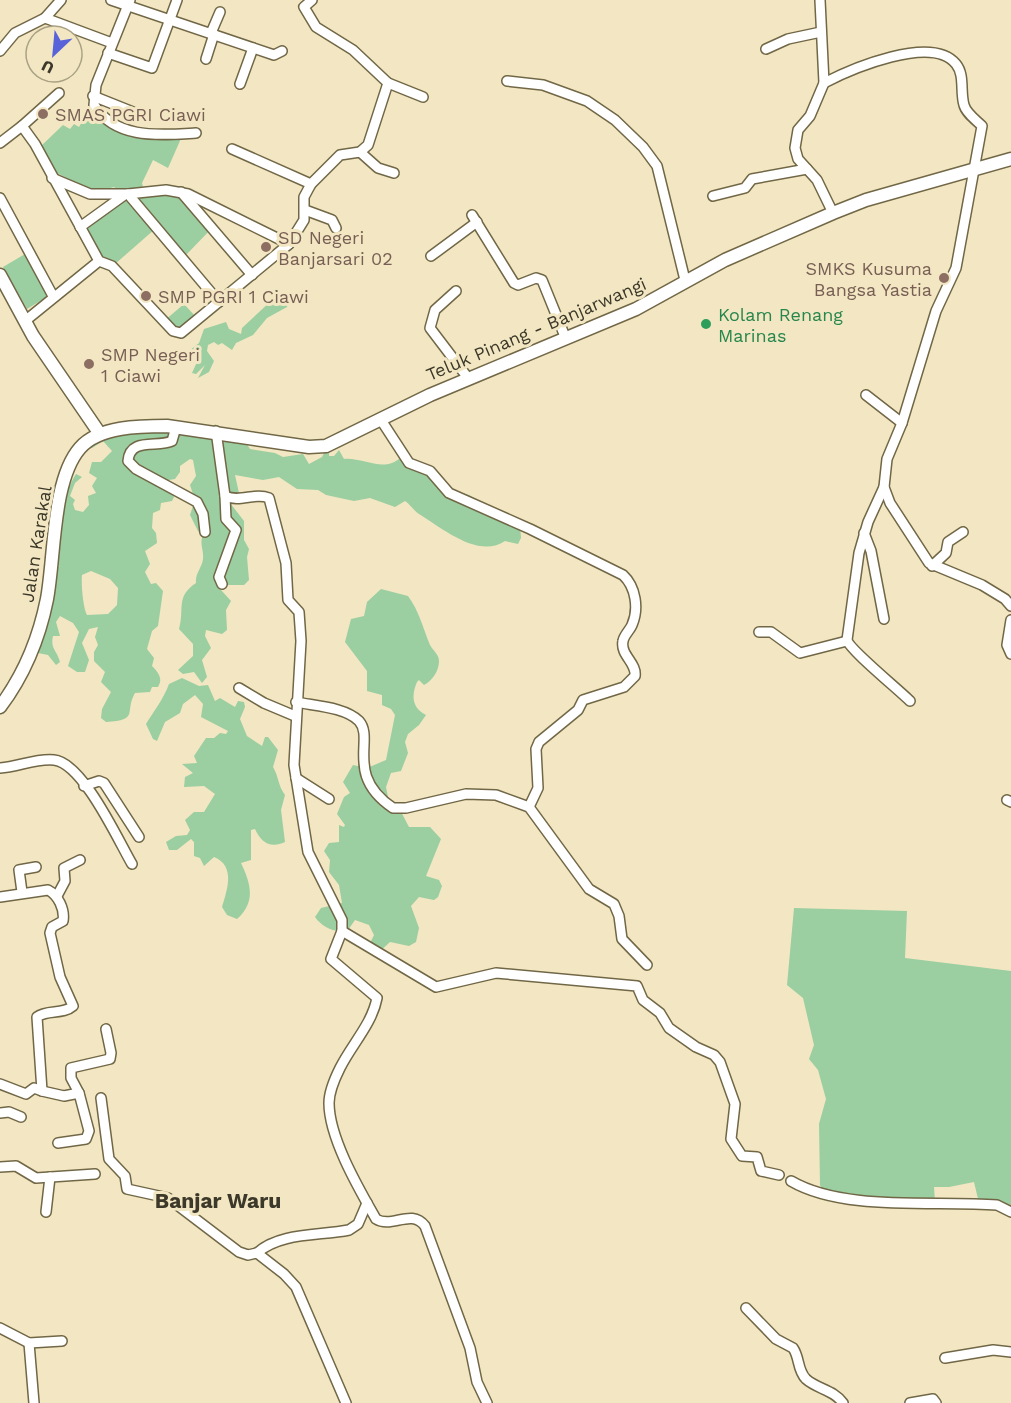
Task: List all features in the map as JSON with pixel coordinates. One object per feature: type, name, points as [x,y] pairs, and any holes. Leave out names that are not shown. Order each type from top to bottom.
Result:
[{"type":"main road","name":"Teluk Pinang - Banjarwangi","points":[[100,435],[151,426],[216,432],[315,447],[334,443],[468,378],[636,309],[685,280],[833,213],[1011,159]]},
{"type":"main road","points":[[0,275],[25,321],[100,435]]},
{"type":"main road","name":"Jalan Karakal","points":[[0,707],[27,663],[42,617],[67,474],[81,447],[100,435]]},
{"type":"street","points":[[0,51],[15,33],[45,18],[61,0]]},
{"type":"street","points":[[111,0],[128,3],[274,55],[282,51]]},
{"type":"street","points":[[45,18],[151,69],[177,0]]},
{"type":"street","points":[[312,0],[304,7],[316,27],[353,50],[388,83],[423,97]]},
{"type":"street","points":[[820,0],[824,83],[810,116],[796,136],[796,154],[817,180],[833,213]]},
{"type":"street","points":[[128,3],[93,96],[93,105],[102,116],[125,130],[148,134],[196,133]]},
{"type":"street","points":[[206,58],[220,12]]},
{"type":"street","points":[[766,49],[788,39],[821,32]]},
{"type":"street","points":[[240,84],[253,48]]},
{"type":"street","points":[[824,83],[865,65],[911,53],[948,57],[960,70],[964,106],[982,126],[954,273],[934,315],[902,423],[887,459],[884,487],[864,533],[849,615],[847,641],[856,654],[882,673],[910,701]]},
{"type":"street","points":[[507,81],[543,85],[587,101],[615,120],[643,147],[657,166],[685,280]]},
{"type":"street","points":[[22,126],[35,144],[99,261],[112,266],[176,333],[181,333],[289,244],[302,225],[305,210],[304,197],[311,184],[340,155],[360,152],[368,146],[388,83]]},
{"type":"street","points":[[0,143],[58,93]]},
{"type":"street","points":[[93,96],[138,114]]},
{"type":"street","points":[[232,149],[311,184]]},
{"type":"street","points":[[360,152],[378,168],[394,173]]},
{"type":"street","points":[[713,196],[745,188],[752,179],[807,169]]},
{"type":"street","points":[[52,178],[90,195],[125,195],[166,190],[181,192],[289,244]]},
{"type":"street","points":[[181,192],[252,275]]},
{"type":"street","points":[[80,227],[125,195]]},
{"type":"street","points":[[125,195],[219,302]]},
{"type":"street","points":[[0,198],[53,296]]},
{"type":"street","points":[[305,210],[332,220],[336,228]]},
{"type":"street","points":[[431,256],[474,219],[514,283],[518,285],[536,278],[542,280],[567,339]]},
{"type":"street","points":[[25,321],[99,261]]},
{"type":"street","points":[[456,291],[435,310],[430,328],[468,378]]},
{"type":"street","points":[[866,395],[902,423]]},
{"type":"street","points":[[381,420],[409,463],[430,471],[449,493],[530,529],[623,575],[632,587],[635,612],[633,624],[622,643],[624,651],[636,670],[636,676],[624,687],[583,700],[578,710],[539,742],[534,756],[538,788],[530,807]]},
{"type":"street","points":[[176,427],[172,441],[138,446],[129,454],[128,461],[136,468],[196,502],[203,514],[205,532]]},
{"type":"street","points":[[216,432],[226,519],[236,530],[219,577],[222,584]]},
{"type":"street","points":[[884,487],[890,503],[932,566],[982,585],[1005,599],[1011,606]]},
{"type":"street","points":[[225,496],[237,500],[264,496],[269,498],[286,563],[288,600],[298,610],[295,616],[301,641],[294,765],[308,852],[340,913],[342,931],[331,959],[378,998],[360,1036],[340,1068],[329,1103],[342,1152],[378,1221],[389,1222],[412,1218],[419,1220],[425,1226],[470,1348],[477,1382],[487,1403]]},
{"type":"street","points":[[932,566],[946,553],[948,542],[963,532]]},
{"type":"street","points":[[864,533],[871,551],[884,619]]},
{"type":"street","points":[[1011,620],[1007,645],[1011,654]]},
{"type":"street","points":[[759,632],[771,632],[800,653],[847,641]]},
{"type":"street","points":[[239,688],[264,703],[295,716]]},
{"type":"street","points":[[296,702],[338,711],[359,722],[363,730],[363,764],[369,785],[393,808],[406,808],[466,794],[496,795],[530,807],[589,889],[614,904],[619,916],[620,936],[647,965]]},
{"type":"street","points":[[0,768],[39,759],[56,760],[70,766],[132,864]]},
{"type":"street","points":[[296,778],[314,787],[329,799]]},
{"type":"street","points":[[84,786],[99,781],[104,783],[139,837]]},
{"type":"street","points":[[57,896],[65,881],[64,868],[80,860]]},
{"type":"street","points":[[22,892],[19,870],[36,867]]},
{"type":"street","points":[[0,897],[48,890],[57,896],[64,919],[52,927],[50,933],[60,977],[73,1004],[70,1009],[37,1017],[42,1090]]},
{"type":"street","points":[[342,931],[436,987],[496,974],[637,986],[643,1000],[660,1013],[669,1028],[717,1058],[734,1098],[736,1109],[731,1135],[735,1149],[744,1157],[756,1156],[761,1171],[779,1175]]},
{"type":"street","points":[[58,1143],[86,1139],[89,1133],[79,1093],[71,1078],[71,1068],[110,1059],[106,1029]]},
{"type":"street","points":[[0,1083],[26,1094],[34,1089],[64,1096],[79,1093]]},
{"type":"street","points":[[101,1098],[109,1159],[125,1176],[129,1190],[168,1198],[239,1252],[249,1255],[257,1253],[267,1245],[283,1240],[349,1230],[358,1224],[367,1203]]},
{"type":"street","points":[[0,1113],[9,1112],[21,1117]]},
{"type":"street","points":[[88,1126],[104,1120]]},
{"type":"street","points":[[0,1167],[16,1166],[33,1177],[95,1174]]},
{"type":"street","points":[[46,1212],[50,1177]]},
{"type":"street","points":[[791,1181],[806,1189],[828,1195],[895,1203],[996,1205],[1011,1212]]},
{"type":"street","points":[[257,1253],[284,1274],[296,1287],[346,1403]]},
{"type":"street","points":[[746,1308],[776,1339],[793,1348],[800,1370],[806,1379],[832,1393],[843,1403]]},
{"type":"street","points":[[0,1328],[28,1343],[62,1341]]},
{"type":"street","points":[[28,1343],[34,1403]]},
{"type":"street","points":[[945,1358],[993,1350],[1011,1352]]},
{"type":"street","points":[[910,1403],[933,1399],[936,1403]]},
{"type":"green space","points":[[91,106],[120,130],[169,129],[183,134],[168,168],[153,160],[142,183],[144,191],[170,187],[212,228],[186,255],[153,219],[155,229],[115,264],[100,254],[84,228],[122,193],[114,187],[95,192],[57,173],[47,165],[41,146],[63,125],[70,129],[74,124],[79,127]]},
{"type":"green space","points":[[25,254],[50,295],[27,309],[3,267]]},
{"type":"green space","points":[[274,289],[290,297],[287,307],[267,318],[253,335],[236,343],[232,350],[222,343],[218,345],[214,342],[208,345],[207,351],[214,361],[209,372],[198,378],[205,365],[196,374],[192,373],[197,362],[189,351],[199,343],[204,329],[226,322],[229,329],[241,334],[242,328],[272,300]]},
{"type":"green space","points":[[184,304],[196,317],[182,330],[164,321]]},
{"type":"green space","points":[[216,424],[216,431],[229,439],[246,443],[250,449],[275,453],[283,457],[303,454],[309,464],[322,457],[326,449],[329,449],[329,456],[334,456],[339,450],[344,459],[380,464],[394,462],[400,458],[409,459],[445,488],[469,495],[520,524],[521,538],[518,544],[505,541],[495,546],[473,544],[439,527],[417,513],[405,501],[395,507],[370,498],[354,501],[326,495],[318,490],[297,489],[279,477],[263,480],[235,475],[239,493],[227,499],[244,521],[244,540],[249,549],[247,557],[249,580],[244,585],[220,585],[221,590],[231,601],[226,610],[227,630],[222,634],[206,630],[205,636],[211,648],[202,660],[207,677],[202,683],[194,672],[183,674],[178,670],[193,656],[193,644],[179,629],[183,598],[189,588],[196,583],[203,559],[201,542],[203,535],[198,531],[190,515],[195,500],[190,485],[196,476],[193,460],[190,459],[180,466],[180,472],[175,479],[163,481],[162,490],[170,489],[174,497],[172,501],[161,503],[160,510],[153,513],[152,528],[156,533],[157,543],[145,551],[150,564],[145,572],[151,584],[156,583],[163,591],[158,626],[152,631],[147,649],[154,658],[152,666],[160,676],[160,681],[158,687],[152,687],[150,692],[135,693],[127,717],[106,722],[101,718],[102,709],[111,692],[101,682],[105,672],[94,661],[94,652],[98,645],[95,637],[98,627],[89,629],[82,643],[89,660],[85,672],[77,672],[68,666],[79,632],[73,623],[60,616],[56,622],[60,636],[53,636],[52,640],[60,662],[56,665],[48,655],[38,653],[57,565],[60,567],[56,562],[61,517],[67,494],[76,474],[82,477],[75,483],[70,496],[75,500],[73,504],[75,510],[83,512],[89,505],[88,496],[96,493],[92,486],[97,478],[89,473],[92,462],[101,462],[112,451],[103,441],[90,447],[95,436],[158,428],[163,433],[170,430],[212,427]],"holes":[[[91,571],[110,579],[118,588],[117,605],[108,614],[87,615],[84,607],[82,575]]]},
{"type":"green space","points":[[381,589],[408,596],[430,645],[439,659],[438,668],[432,678],[424,685],[419,680],[417,682],[414,692],[415,705],[426,715],[408,734],[405,742],[408,753],[401,771],[391,773],[386,787],[388,797],[398,806],[409,827],[430,827],[441,839],[426,876],[439,880],[442,886],[438,897],[434,900],[419,897],[411,906],[419,928],[416,942],[409,946],[390,942],[378,953],[368,947],[374,935],[369,925],[355,920],[348,930],[338,931],[325,927],[315,917],[321,908],[342,903],[339,885],[329,872],[330,860],[324,851],[329,843],[339,842],[339,825],[344,827],[345,825],[337,814],[344,797],[350,793],[343,782],[353,765],[367,768],[386,760],[395,715],[391,709],[382,705],[382,695],[367,691],[367,671],[345,642],[351,619],[364,616],[367,602]]},
{"type":"green space","points":[[182,678],[199,686],[208,685],[215,701],[220,698],[235,707],[238,701],[244,702],[245,707],[240,719],[247,736],[262,746],[265,737],[268,737],[278,750],[273,767],[285,795],[281,810],[285,842],[275,845],[267,843],[260,838],[255,829],[251,830],[251,860],[241,863],[250,893],[247,906],[237,919],[227,915],[222,907],[228,872],[221,861],[214,857],[204,866],[200,858],[194,856],[194,842],[191,839],[177,850],[169,850],[166,842],[176,836],[187,835],[190,830],[185,820],[194,812],[204,812],[215,794],[204,786],[184,787],[185,777],[193,773],[182,764],[197,763],[194,756],[206,738],[214,738],[228,731],[201,717],[203,704],[195,695],[183,704],[180,713],[165,722],[157,741],[153,739],[146,724],[169,684]]},
{"type":"green space","points":[[794,908],[907,911],[905,958],[1011,971],[1011,1205],[979,1203],[974,1182],[949,1187],[934,1187],[935,1202],[884,1203],[822,1189],[820,1185],[819,1124],[826,1099],[818,1070],[809,1059],[814,1045],[803,998],[787,985]]},
{"type":"place","name":"SMAS PGRI Ciawi","points":[[43,114]]},
{"type":"place","name":"SD Negeri Banjarsari 02","points":[[266,247]]},
{"type":"place","name":"SMKS Kusuma Bangsa Yastia","points":[[944,278]]},
{"type":"place","name":"SMP PGRI 1 Ciawi","points":[[146,296]]},
{"type":"place","name":"Kolam Renang Marinas","points":[[706,324]]},
{"type":"place","name":"SMP Negeri 1 Ciawi","points":[[89,364]]},
{"type":"district","name":"Banjar Waru","points":[[218,1200]]}]
